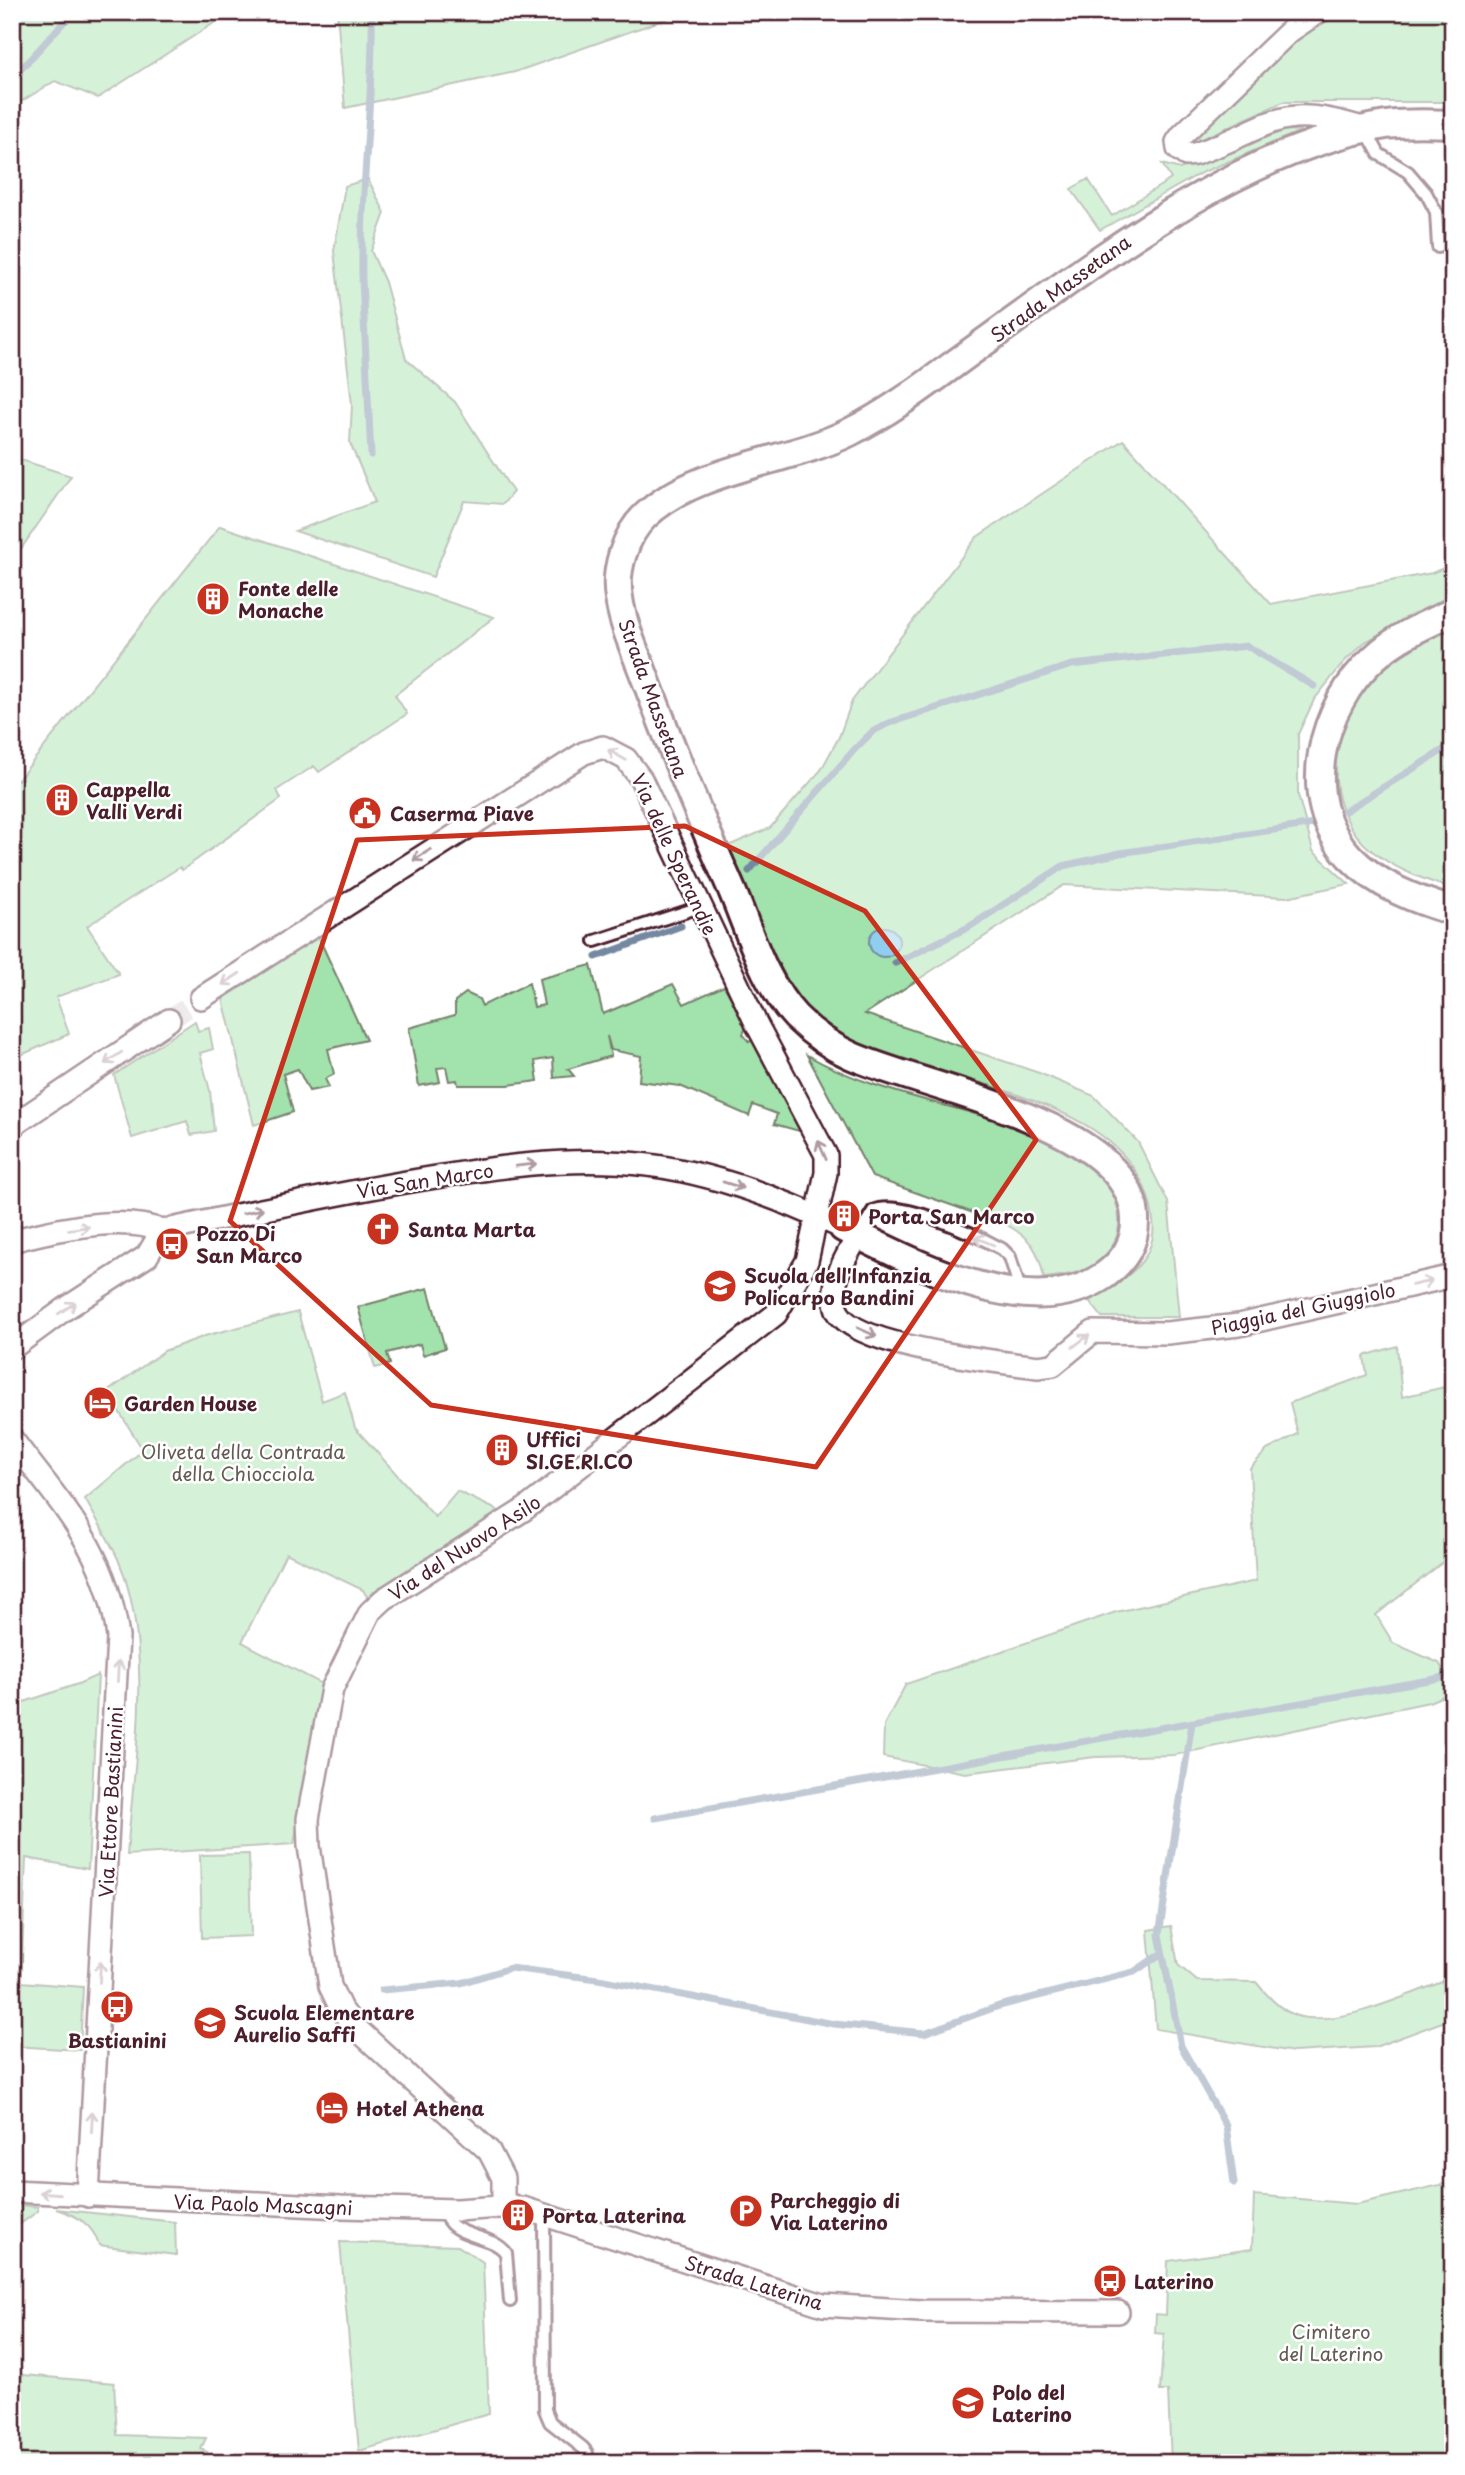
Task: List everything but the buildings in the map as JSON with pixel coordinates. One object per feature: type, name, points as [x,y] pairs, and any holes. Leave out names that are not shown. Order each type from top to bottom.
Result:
[{"type":"street","points":[[1318,12],[1290,31],[1192,126],[1177,142],[1178,149],[1186,155],[1195,154],[1268,121],[1298,116],[1321,116],[1365,129]]},
{"type":"street","name":"Strada Massetana","points":[[837,1226],[963,1281],[1021,1293],[1051,1292],[1089,1284],[1119,1263],[1130,1246],[1136,1223],[1127,1189],[1105,1160],[1073,1137],[1033,1120],[848,1055],[810,1030],[789,1009],[763,962],[662,723],[621,607],[618,580],[621,561],[638,524],[669,499],[713,479],[850,432],[922,387],[1149,225],[1275,160],[1365,129],[1407,123],[1453,124]]},
{"type":"street","points":[[1453,612],[1407,633],[1386,647],[1360,672],[1336,708],[1319,767],[1324,809],[1348,855],[1394,889],[1453,911]]},
{"type":"street","name":"Via delle Sperandie","points":[[201,998],[584,752],[598,747],[616,752],[634,769],[791,1094],[826,1155],[826,1173],[837,1226]]},
{"type":"street","points":[[12,1126],[169,1020]]},
{"type":"street","name":"Via San Marco","points":[[12,1241],[115,1224],[137,1224],[162,1231],[424,1179],[589,1160],[652,1165],[694,1174],[759,1193],[837,1226]]},
{"type":"street","name":"Piaggia del Giuggiolo","points":[[837,1226],[845,1259],[835,1291],[837,1310],[848,1321],[876,1336],[911,1346],[1038,1367],[1053,1365],[1093,1332],[1167,1334],[1240,1325],[1453,1276]]},
{"type":"street","name":"Via del Nuovo Asilo","points":[[513,2207],[503,2178],[489,2151],[357,2029],[341,2009],[330,1986],[307,1829],[332,1689],[374,1608],[525,1509],[770,1320],[784,1304],[805,1266],[837,1226]]},
{"type":"street","points":[[12,1348],[147,1255],[162,1231]]},
{"type":"street","name":"Via Ettore Bastianini","points":[[12,1439],[69,1513],[97,1556],[111,1594],[118,1637],[88,2188]]},
{"type":"street","name":"Via Paolo Mascagni","points":[[12,2191],[88,2188],[444,2210],[513,2207]]},
{"type":"street","name":"Strada Laterina","points":[[513,2207],[544,2213],[822,2305],[922,2311],[1118,2312]]},
{"type":"lane","points":[[1365,129],[1379,154],[1408,172],[1426,193],[1436,212],[1438,247]]},
{"type":"lane","points":[[595,941],[700,907]]},
{"type":"lane","points":[[837,1226],[885,1207],[905,1209],[1002,1249],[1010,1256],[1021,1293]]},
{"type":"lane","points":[[444,2210],[447,2220],[456,2228],[499,2245],[506,2253],[510,2301]]},
{"type":"lane","points":[[544,2213],[545,2410],[550,2422],[587,2453],[585,2463]]},
{"type":"highlighted area","points":[[685,826],[865,911],[1036,1140],[816,1467],[431,1405],[230,1221],[357,840]]},
{"type":"green space","points":[[12,12],[231,12],[98,98],[55,81],[12,107]]},
{"type":"green space","points":[[337,12],[704,12],[677,15],[515,72],[345,108]]},
{"type":"green space","points":[[1343,12],[1453,12],[1453,102],[1283,102],[1199,140],[1197,136],[1298,38]]},
{"type":"green space","points":[[1285,130],[1301,131],[1201,173],[1100,230],[1071,189],[1088,179],[1112,216],[1171,179],[1162,164],[1180,169]]},
{"type":"green space","points":[[368,179],[385,213],[371,251],[385,282],[406,359],[455,402],[513,492],[503,504],[464,501],[433,577],[295,531],[375,502],[350,443],[352,404],[334,251],[345,186]]},
{"type":"green space","points":[[1123,440],[1271,604],[1432,573],[1453,564],[1453,594],[1365,642],[1345,661],[1314,700],[1298,734],[1298,795],[1313,851],[1349,884],[1287,897],[1064,885],[865,1014],[1039,1073],[1094,1096],[1138,1142],[1168,1202],[1179,1317],[1102,1317],[1087,1298],[1112,1286],[1135,1269],[1150,1248],[1153,1235],[1153,1220],[1138,1174],[1107,1140],[1064,1114],[1014,1094],[909,1062],[861,1044],[822,1023],[793,989],[780,966],[728,846],[770,828],[821,770],[839,737],[852,701],[977,537]],"holes":[[[889,929],[896,934],[898,948],[893,954],[870,945],[872,935]]]},
{"type":"green space","points":[[12,457],[71,476],[12,562]]},
{"type":"green space","points":[[220,526],[494,617],[395,695],[407,714],[319,772],[314,766],[277,790],[281,799],[182,870],[180,867],[87,926],[119,974],[56,997],[69,1034],[12,1059],[12,778],[18,780]]},
{"type":"green space","points":[[1453,627],[1453,889],[1400,868],[1380,857],[1364,843],[1346,819],[1336,780],[1337,751],[1343,726],[1353,704],[1367,684],[1405,653]]},
{"type":"green space","points":[[318,936],[366,1040],[328,1049],[334,1074],[325,1079],[329,1087],[309,1091],[298,1069],[283,1074],[293,1112],[254,1125],[223,999]]},
{"type":"green space","points":[[591,965],[603,1014],[673,984],[684,1004],[724,986],[747,1025],[743,1034],[749,1042],[755,1039],[803,1132],[774,1124],[777,1114],[753,1105],[749,1116],[680,1086],[639,1081],[641,1056],[611,1050],[607,1036],[611,1056],[568,1069],[574,1076],[554,1078],[553,1058],[535,1061],[538,1081],[508,1085],[458,1085],[457,1080],[449,1081],[446,1067],[437,1068],[440,1082],[419,1086],[409,1028],[455,1015],[455,1001],[466,993],[479,999],[482,1006],[529,983],[534,1007],[544,1005],[539,979]]},
{"type":"green space","points":[[195,1021],[198,1031],[209,1028],[213,1049],[200,1053],[210,1091],[214,1131],[191,1135],[187,1121],[132,1138],[114,1075]]},
{"type":"green space","points":[[807,1055],[840,1072],[875,1085],[1017,1127],[1051,1140],[1083,1157],[1109,1187],[1118,1210],[1117,1233],[1106,1255],[1084,1270],[1044,1278],[1040,1260],[1033,1247],[1023,1235],[1007,1225],[872,1177]]},
{"type":"green space","points":[[428,1288],[445,1348],[423,1355],[420,1344],[387,1353],[390,1364],[375,1368],[358,1307]]},
{"type":"green space","name":"Oliveta della Contrada della Chiocciola","points":[[298,1312],[322,1401],[345,1392],[355,1428],[435,1517],[457,1491],[501,1512],[369,1600],[363,1590],[286,1553],[242,1642],[322,1684],[294,1844],[127,1855],[139,1705],[136,1629],[129,1593],[118,1559],[85,1499],[143,1450],[107,1392],[164,1351],[208,1335]]},
{"type":"green space","points":[[1397,1346],[1402,1397],[1453,1385],[1453,1554],[1376,1615],[1393,1643],[1439,1663],[1452,1685],[1446,1695],[1429,1702],[1174,1755],[1095,1757],[965,1773],[883,1757],[884,1725],[906,1684],[1116,1612],[1256,1581],[1250,1468],[1267,1450],[1298,1434],[1290,1403],[1367,1375],[1364,1356]]},
{"type":"green space","points":[[98,1675],[88,1869],[26,1858],[21,1982],[83,1987],[80,2050],[12,2046],[12,1706]]},
{"type":"green space","points":[[249,1854],[251,1936],[202,1938],[200,1855]]},
{"type":"green space","points":[[1171,1926],[1178,1965],[1197,1981],[1256,1982],[1279,2006],[1300,2017],[1344,2016],[1453,1978],[1453,2018],[1375,2047],[1294,2052],[1156,2029],[1148,1930]]},
{"type":"green space","name":"Cimitero del Laterino","points":[[1453,2182],[1453,2463],[1171,2463],[1168,2391],[1160,2391],[1164,2334],[1155,2333],[1156,2314],[1166,2315],[1168,2261],[1252,2249],[1254,2195],[1357,2204]]},
{"type":"green space","points":[[12,2204],[38,2207],[38,2211],[12,2230]]},
{"type":"green space","points":[[56,2209],[175,2222],[176,2255],[99,2245],[93,2231],[83,2221]]},
{"type":"green space","points":[[340,2242],[458,2246],[483,2262],[489,2414],[359,2451]]},
{"type":"green space","points":[[12,2374],[114,2383],[117,2435],[206,2438],[201,2449],[207,2452],[201,2463],[15,2463],[12,2451]]},
{"type":"water","points":[[884,927],[894,932],[899,942],[894,952],[884,957],[874,952],[869,942],[874,932]]},
{"type":"waterway","points":[[12,79],[73,12]]},
{"type":"waterway","points":[[362,276],[372,12]]},
{"type":"waterway","points":[[362,280],[371,455]]},
{"type":"waterway","points":[[749,871],[854,750],[872,732],[889,723],[1072,665],[1247,646],[1314,686]]},
{"type":"waterway","points":[[1345,811],[1453,744]]},
{"type":"waterway","points":[[895,963],[969,927],[1063,866],[1120,853],[1314,824]]},
{"type":"waterway","points":[[596,957],[681,926]]},
{"type":"waterway","points":[[655,1818],[1440,1678],[1453,1673]]},
{"type":"waterway","points":[[1192,1723],[1159,1935],[1181,2046],[1226,2126],[1234,2183]]},
{"type":"waterway","points":[[382,1990],[461,1983],[510,1968],[598,1979],[834,2024],[924,2033],[999,2006],[1134,1972],[1162,1953]]},
{"type":"tunnel","points":[[169,1020],[201,998]]},
{"type":"place","name":"Fonte delle Monache","points":[[213,599]]},
{"type":"place","name":"Cappella Valli Verdi","points":[[62,800]]},
{"type":"place","name":"Caserma Piave","points":[[365,813]]},
{"type":"place","name":"Porta San Marco","points":[[844,1216]]},
{"type":"place","name":"Santa Marta","points":[[383,1229]]},
{"type":"place","name":"Pozzo Di San Marco","points":[[172,1244]]},
{"type":"place","name":"Scuola dell'Infanzia Policarpo Bandini","points":[[720,1286]]},
{"type":"place","name":"Garden House","points":[[100,1403]]},
{"type":"place","name":"Uffici SI.GE.RI.CO","points":[[502,1450]]},
{"type":"place","name":"Bastianini","points":[[117,2007]]},
{"type":"place","name":"Scuola Elementare Aurelio Saffi","points":[[210,2023]]},
{"type":"place","name":"Hotel Athena","points":[[332,2108]]},
{"type":"place","name":"Parcheggio di Via Laterino","points":[[746,2211]]},
{"type":"place","name":"Porta Laterina","points":[[518,2215]]},
{"type":"place","name":"Laterino","points":[[1110,2281]]},
{"type":"place","name":"Polo del Laterino","points":[[968,2403]]}]
